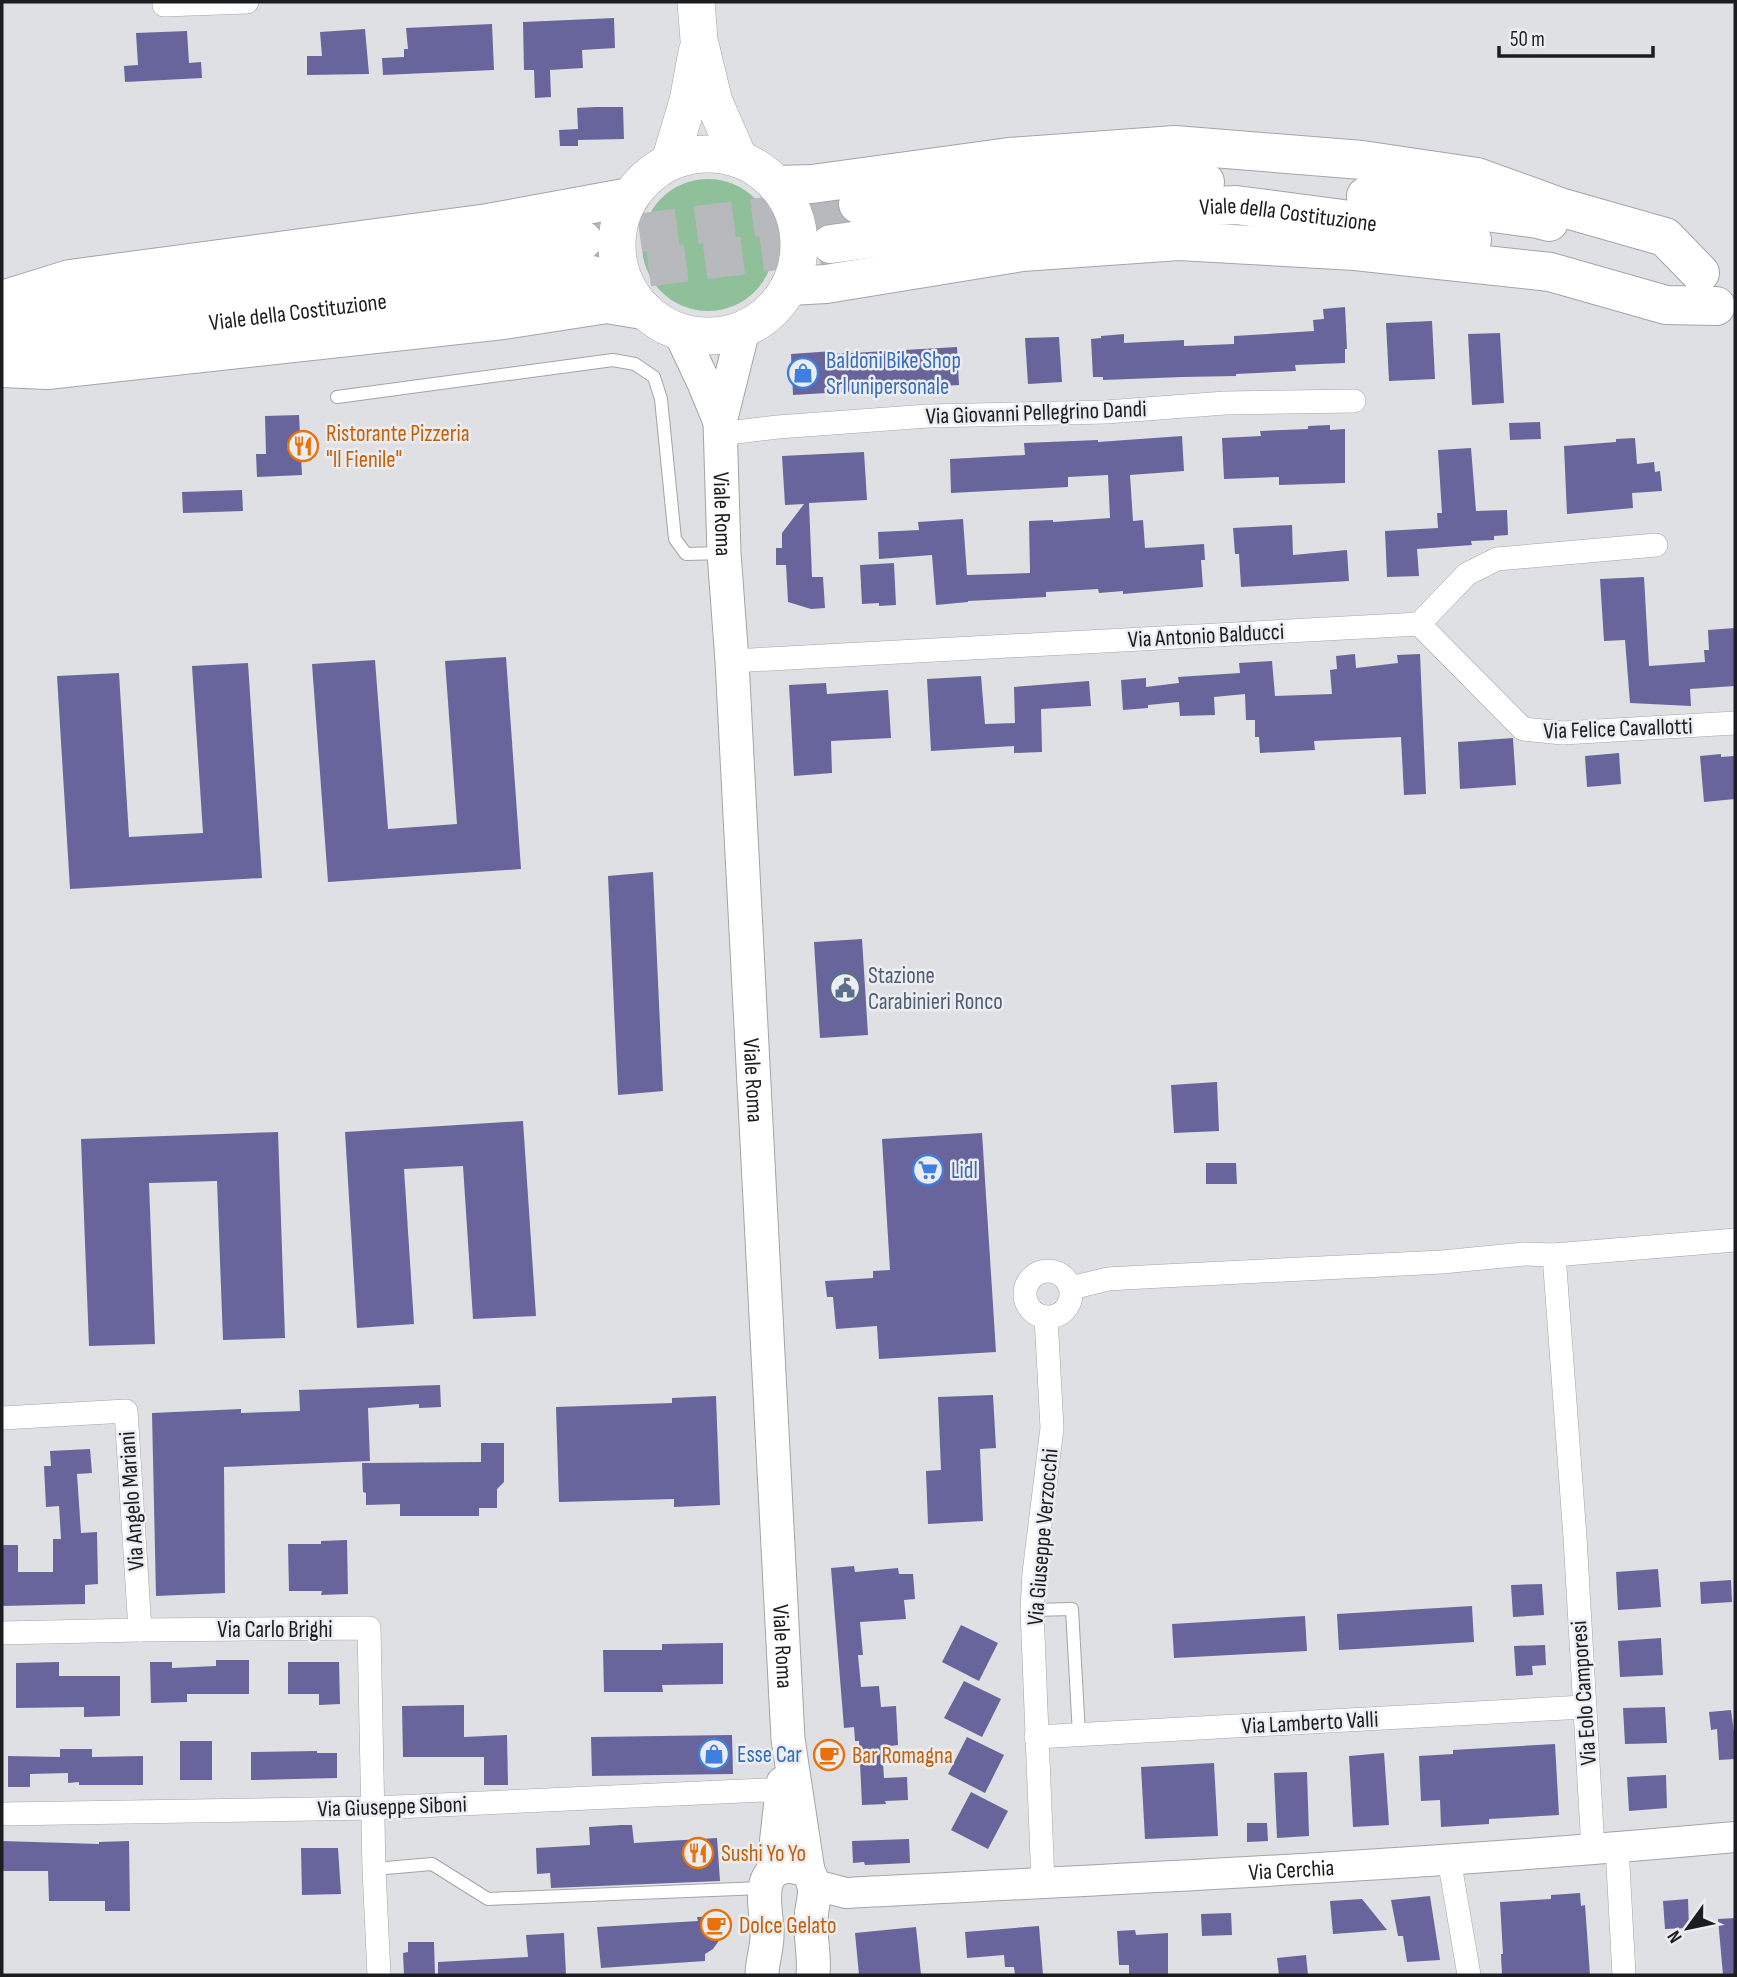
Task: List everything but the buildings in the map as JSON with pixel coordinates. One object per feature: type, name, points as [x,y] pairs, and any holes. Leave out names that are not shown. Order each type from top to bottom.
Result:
[{"type":"highway","points":[[777,185],[812,184],[1009,157],[1175,145],[1362,160],[1476,177],[1563,208],[1665,237],[1722,295]]},
{"type":"highway","name":"Viale della Costituzione","points":[[858,204],[1082,182],[1265,183],[1538,219],[1722,295]]},
{"type":"highway","points":[[2,300],[70,279],[488,223],[630,197]]},
{"type":"highway","name":"Viale della Costituzione","points":[[831,244],[1049,214],[1236,205],[1403,227],[1567,258],[1722,295]]},
{"type":"highway","points":[[790,286],[826,284],[1022,252],[1179,241],[1355,251],[1550,272],[1666,305],[1722,295]]},
{"type":"highway","name":"Viale della Costituzione","points":[[2,317],[587,258],[2,348]]},
{"type":"highway","points":[[2,368],[47,370],[503,320],[607,304],[643,310]]},
{"type":"main road","points":[[696,2],[699,40],[714,102],[739,159]]},
{"type":"main road","points":[[670,161],[688,101],[699,40]]},
{"type":"main road","points":[[692,154],[716,154],[739,159],[760,169],[777,185],[792,208],[799,234],[798,261],[790,286],[778,304],[762,319],[743,330],[723,336],[701,337],[680,332],[660,323],[643,310],[626,285],[617,256],[618,225],[630,197],[647,176],[670,161],[692,154]]},
{"type":"main road","name":"Viale Roma","points":[[743,330],[720,428],[724,553],[732,661],[788,1739],[769,1880],[768,1935],[761,1975]]},
{"type":"main road","name":"Viale Roma","points":[[680,332],[704,383],[720,428]]},
{"type":"main road","name":"Viale Roma","points":[[788,1739],[823,1883],[811,1919],[813,1975]]},
{"type":"main road","points":[[769,1880],[784,1867],[796,1867],[823,1883]]},
{"type":"street","points":[[163,5],[247,2]]},
{"type":"street","name":"Via Giovanni Pellegrino Dandi","points":[[720,428],[778,427],[928,416],[1107,412],[1225,403],[1354,401]]},
{"type":"street","points":[[1419,624],[1467,575],[1497,559],[1656,545]]},
{"type":"street","name":"Via Antonio Balducci","points":[[732,661],[1419,624]]},
{"type":"street","name":"Via Felice Cavallotti","points":[[1419,624],[1523,729],[1563,733],[1735,723]]},
{"type":"street","points":[[1071,1289],[1108,1279],[1442,1262],[1735,1240]]},
{"type":"street","name":"Via Eolo Camporesi","points":[[1554,1255],[1584,1707],[1624,1975]]},
{"type":"street","points":[[1043,1271],[1057,1272],[1064,1276],[1071,1289],[1072,1296],[1066,1309],[1054,1317],[1033,1312],[1025,1299],[1030,1278],[1043,1271]]},
{"type":"street","name":"Via Giuseppe Verzocchi","points":[[1043,1883],[1032,1610],[1052,1427],[1046,1317]]},
{"type":"street","name":"Via Angelo Mariani","points":[[2,1418],[126,1411],[139,1630]]},
{"type":"street","name":"Via Carlo Brighi","points":[[2,1633],[369,1628],[374,1808]]},
{"type":"street","name":"Via Lamberto Valli","points":[[1036,1737],[1584,1707]]},
{"type":"street","name":"Via Giuseppe Siboni","points":[[2,1814],[374,1808],[765,1790],[781,1797]]},
{"type":"street","points":[[374,1808],[379,1975]]},
{"type":"street","name":"Via Cerchia","points":[[823,1883],[1043,1883],[1449,1859],[1735,1837]]},
{"type":"street","points":[[1449,1859],[1469,1975]]},
{"type":"lane","points":[[337,397],[613,360],[635,364],[654,377],[660,399],[675,539],[686,554],[724,553]]},
{"type":"lane","points":[[1032,1610],[1072,1609],[1079,1735]]},
{"type":"lane","points":[[374,1869],[432,1864],[488,1899],[769,1880]]},
{"type":"green space","points":[[708,179],[733,184],[755,198],[769,220],[774,245],[769,270],[755,292],[733,306],[708,311],[683,306],[661,292],[647,270],[642,245],[647,220],[661,198],[683,184]]},
{"type":"tunnel","points":[[583,240],[858,204]]},
{"type":"tunnel","points":[[592,275],[831,244]]},
{"type":"place","name":"Baldoni Bike Shop Srl unipersonale","points":[[803,373]]},
{"type":"place","name":"Ristorante Pizzeria \"Il Fienile\"","points":[[303,446]]},
{"type":"place","name":"Stazione Carabinieri Ronco","points":[[845,988]]},
{"type":"place","name":"Lidl","points":[[928,1170]]},
{"type":"place","name":"Esse Car","points":[[714,1754]]},
{"type":"place","name":"Bar Romagna","points":[[829,1755]]},
{"type":"place","name":"Sushi Yo Yo","points":[[698,1853]]},
{"type":"place","name":"Dolce Gelato","points":[[716,1925]]}]
